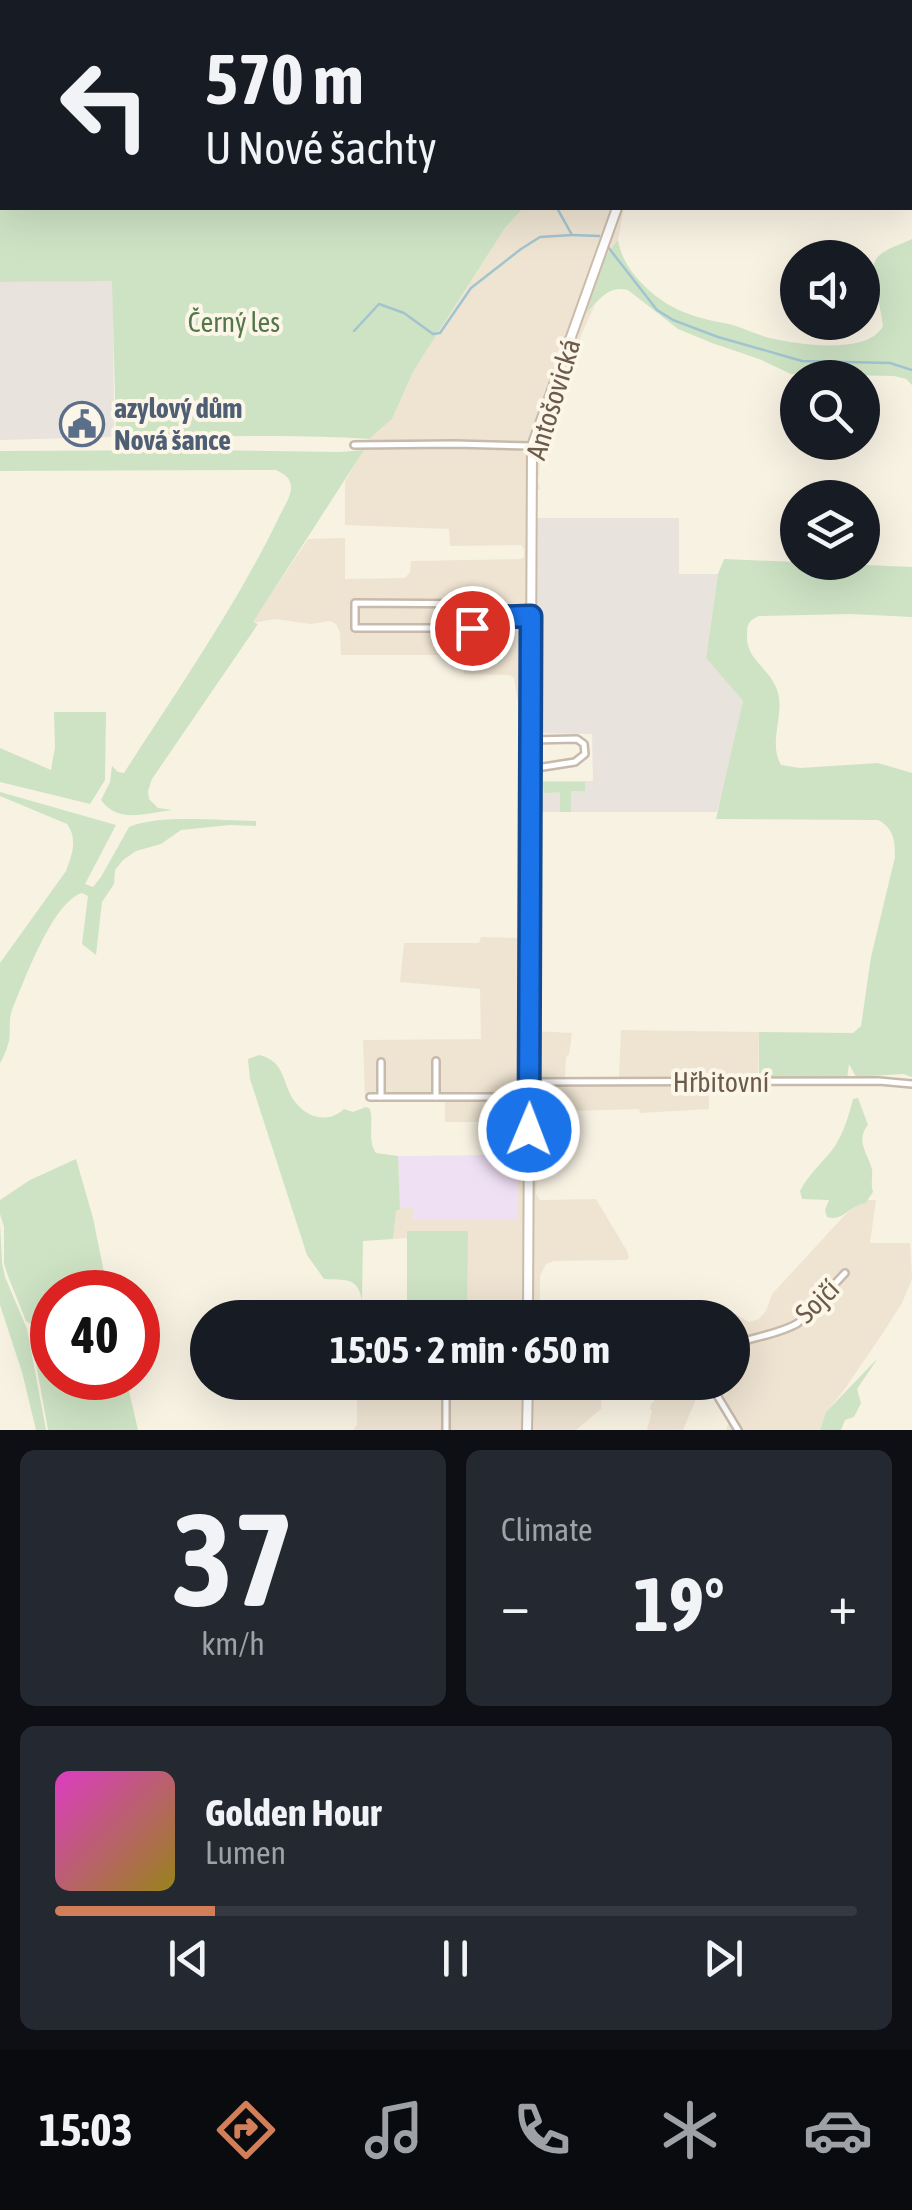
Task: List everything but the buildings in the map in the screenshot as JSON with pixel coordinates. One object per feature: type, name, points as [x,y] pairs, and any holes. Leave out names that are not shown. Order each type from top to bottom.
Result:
[{"type":"street","name":"Antošovická","points":[[528,1300],[532,446],[617,210]]},
{"type":"street","points":[[354,445],[532,446]]},
{"type":"street","points":[[355,603],[494,604],[495,617],[494,628],[355,628],[355,603]]},
{"type":"street","points":[[495,617],[531,616]]},
{"type":"street","points":[[530,740],[577,739],[584,744],[586,754],[575,762],[530,770]]},
{"type":"street","points":[[436,1061],[436,1097]]},
{"type":"street","points":[[381,1062],[381,1097]]},
{"type":"street","name":"Hřbitovní","points":[[529,1082],[912,1084]]},
{"type":"street","points":[[370,1097],[529,1096]]},
{"type":"street","name":"Sojčí","points":[[750,1338],[798,1323],[845,1273]]},
{"type":"street","points":[[446,1400],[446,1430]]},
{"type":"street","points":[[528,1400],[528,1430]]},
{"type":"street","points":[[720,1400],[738,1430]]},
{"type":"shaded area","points":[[521,210],[624,210],[618,240],[605,256],[589,311],[595,305],[540,461],[535,518],[535,733],[518,732],[514,678],[464,674],[463,655],[341,655],[340,633],[330,621],[311,624],[275,619],[252,623],[308,539],[345,538],[345,579],[405,578],[411,561],[524,557],[521,545],[450,546],[449,529],[345,525],[345,482],[369,439],[392,419],[414,370],[505,228]]},
{"type":"shaded area","points":[[113,280],[114,437],[0,440],[0,282]]},
{"type":"shaded area","points":[[535,518],[679,518],[679,574],[718,574],[706,658],[743,701],[717,812],[536,810],[535,781],[593,781],[592,734],[535,733]]},
{"type":"shaded area","points":[[537,935],[535,1031],[572,1033],[565,1077],[619,1077],[621,1030],[759,1032],[758,1085],[709,1086],[709,1109],[535,1112],[539,1147],[536,1194],[540,1200],[596,1199],[629,1258],[546,1264],[540,1276],[540,1300],[407,1300],[407,1238],[393,1239],[396,1210],[400,1208],[398,1156],[515,1155],[515,1122],[445,1122],[445,1099],[365,1100],[363,1040],[481,1039],[480,989],[400,982],[404,943],[479,943],[481,937]]},
{"type":"shaded area","points":[[398,1156],[518,1156],[518,1219],[413,1219],[413,1208],[400,1208]]},
{"type":"shaded area","points":[[867,1200],[876,1200],[870,1243],[910,1243],[912,1279],[902,1303],[826,1412],[820,1430],[726,1430],[730,1418],[718,1400],[750,1400],[750,1322],[759,1319],[772,1294],[844,1216],[856,1205]]},
{"type":"shaded area","points":[[357,1400],[601,1400],[601,1409],[576,1430],[353,1430],[357,1425]]},
{"type":"shaded area","points":[[655,1400],[696,1400],[683,1430],[647,1430]]},
{"type":"green space","name":"Černý les","points":[[0,210],[521,210],[505,228],[414,370],[392,419],[369,439],[119,437],[112,281],[0,282]]},
{"type":"green space","points":[[912,239],[912,385],[906,379],[880,376],[880,360],[780,360],[780,369],[678,329],[628,290],[609,292],[586,314],[605,256],[618,240],[624,260],[636,277],[660,299],[683,312],[794,342],[847,345],[880,340],[883,252]]},
{"type":"green space","points":[[364,450],[253,622],[258,624],[152,779],[149,799],[158,808],[172,810],[124,815],[101,800],[110,782],[112,766],[124,773],[206,646],[263,548],[289,497],[290,483],[276,470],[0,471],[0,451]]},
{"type":"green space","points":[[724,559],[780,561],[780,580],[880,580],[880,566],[912,567],[912,617],[759,616],[750,622],[747,642],[779,697],[776,746],[781,765],[800,768],[878,763],[912,773],[912,1077],[856,1077],[849,1064],[847,1079],[759,1079],[759,1032],[853,1033],[861,1026],[895,846],[890,831],[878,820],[716,819],[743,701],[706,658],[718,574]]},
{"type":"green space","points":[[54,712],[106,712],[105,780],[90,804],[0,782],[0,748],[51,770]]},
{"type":"green space","points":[[543,782],[585,782],[585,791],[571,791],[571,812],[560,812],[560,792],[544,793]]},
{"type":"green space","points":[[0,792],[116,825],[85,884],[93,887],[129,827],[191,819],[256,821],[256,826],[181,830],[161,844],[136,851],[123,860],[102,902],[96,955],[82,944],[88,896],[82,893],[71,899],[50,927],[32,963],[12,1010],[9,1041],[0,1063],[0,963],[66,871],[73,841],[67,824],[0,796]]},
{"type":"green space","points":[[259,1055],[275,1063],[296,1103],[313,1116],[332,1116],[344,1109],[370,1109],[376,1153],[398,1156],[400,1209],[396,1211],[393,1239],[363,1241],[362,1300],[353,1283],[324,1279],[307,1255],[250,1079],[248,1059]]},
{"type":"green space","points":[[858,1098],[868,1125],[862,1140],[872,1169],[873,1192],[865,1204],[838,1217],[827,1217],[829,1200],[802,1199],[800,1191],[835,1146],[853,1099]]},
{"type":"green space","points":[[76,1159],[104,1270],[30,1270],[30,1324],[4,1264],[0,1200],[30,1180]]},
{"type":"green space","points":[[0,1222],[5,1277],[30,1345],[30,1400],[40,1400],[46,1430],[36,1430],[0,1305]]},
{"type":"green space","points":[[407,1231],[468,1231],[467,1300],[407,1300]]},
{"type":"green space","points":[[878,1358],[857,1389],[861,1403],[854,1417],[845,1420],[841,1430],[820,1430],[826,1412]]},
{"type":"green space","points":[[43,1400],[131,1400],[138,1430],[48,1430]]},
{"type":"waterway","points":[[558,210],[572,235],[599,236]]},
{"type":"waterway","points":[[354,331],[379,304],[404,313],[433,334],[440,333],[471,288],[521,249],[540,237],[572,235]]},
{"type":"waterway","points":[[608,247],[657,310],[673,320],[802,361],[890,363],[912,370]]},
{"type":"place","name":"azylový dům Nová šance","points":[[82,424]]},
{"type":"route","points":[[472,628],[494,628],[495,617],[531,616],[529,1130]]}]
